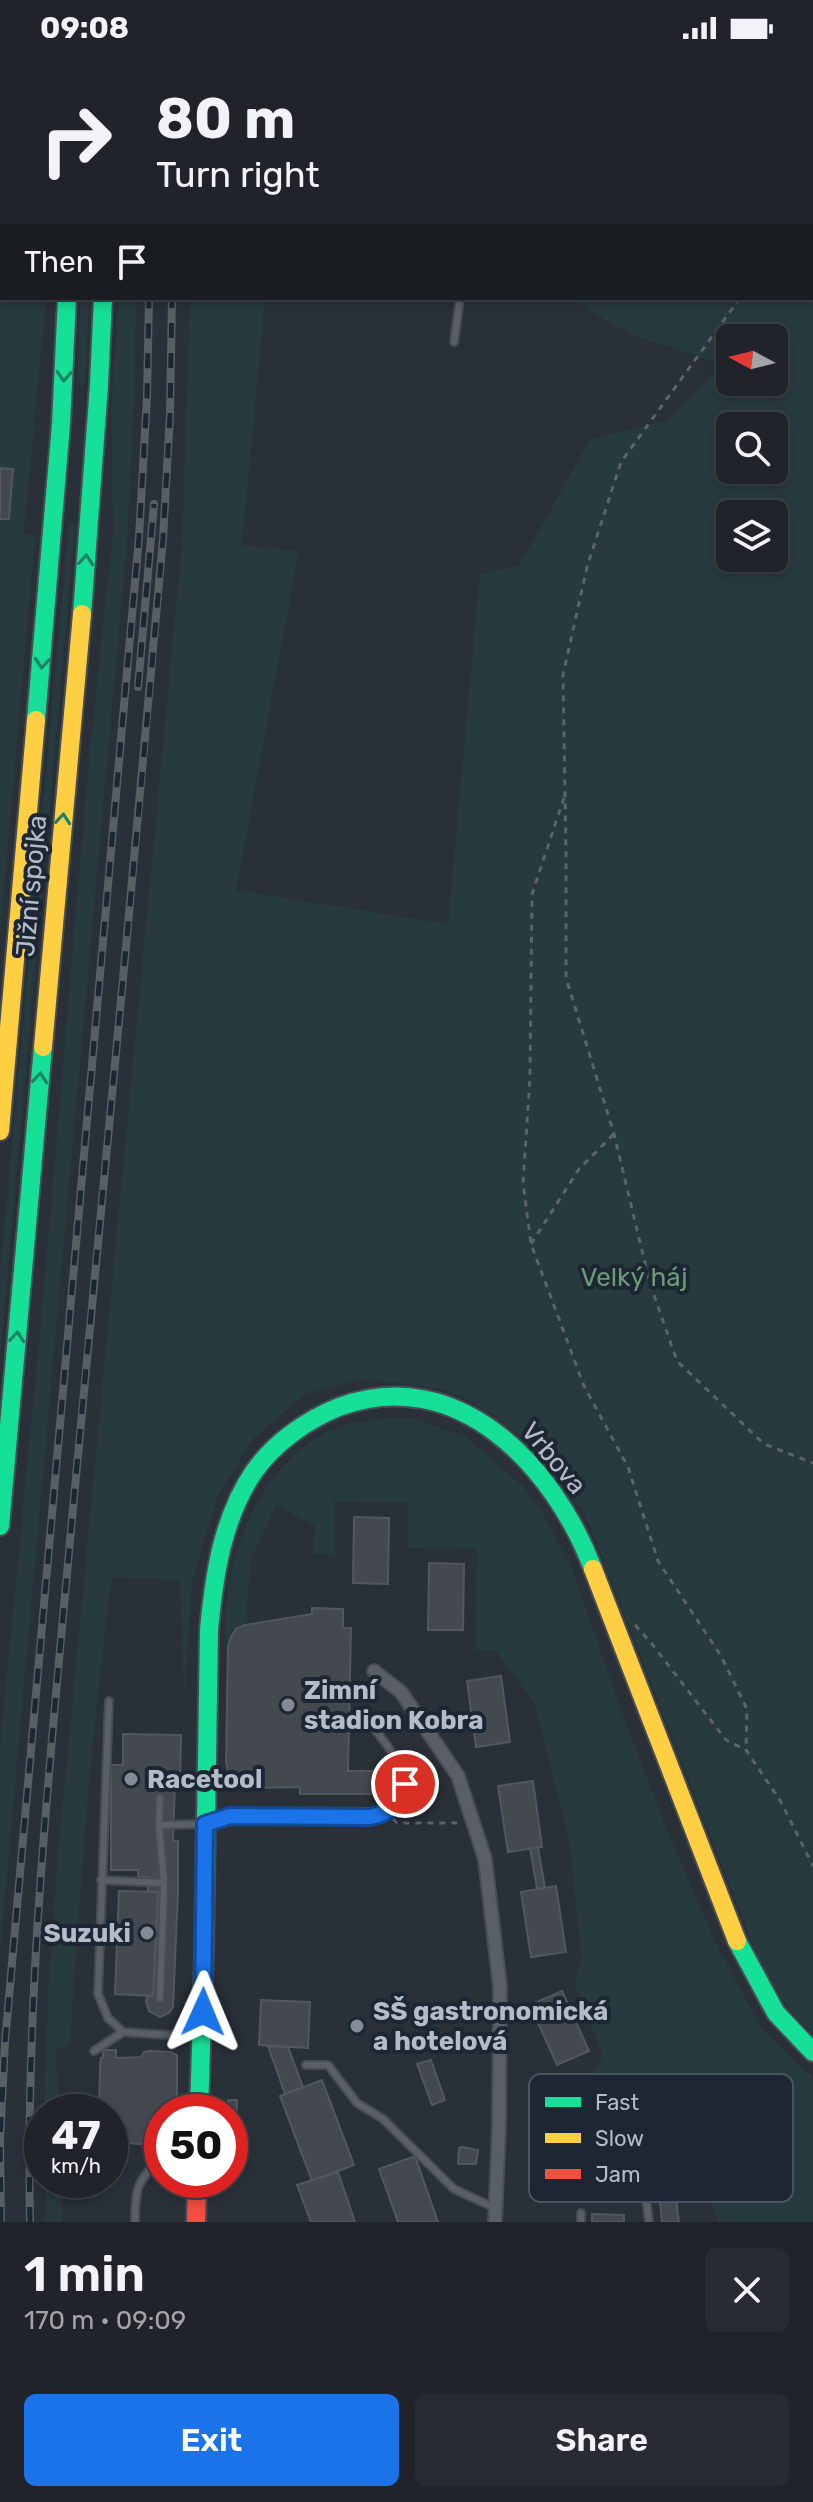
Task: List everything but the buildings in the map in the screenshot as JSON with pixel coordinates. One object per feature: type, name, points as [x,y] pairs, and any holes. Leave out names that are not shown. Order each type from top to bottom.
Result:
[{"type":"main road","name":"Jižní spojka","points":[[0,1131],[59,452],[67,300]]},
{"type":"main road","name":"Jižní spojka","points":[[0,1526],[85,572],[103,300]]},
{"type":"main road","name":"Vrbova","points":[[200,2094],[209,1603],[217,1559],[230,1518],[247,1482],[269,1453],[298,1426],[326,1412],[379,1397],[437,1402],[471,1414],[503,1435],[529,1460],[568,1513],[587,1552],[734,1936],[776,2013],[813,2052]]},
{"type":"main road","points":[[196,2222],[197,2198]]},
{"type":"street","points":[[374,1671],[401,1692],[458,1776],[485,1859],[500,1987],[495,2215]]},
{"type":"lane","points":[[454,342],[460,300]]},
{"type":"lane","points":[[109,1701],[98,1994],[108,2018],[123,2032]]},
{"type":"lane","points":[[159,1825],[205,1824],[230,1816],[370,1817],[387,1813],[399,1801],[405,1784],[403,1769],[393,1751],[372,1726]]},
{"type":"lane","points":[[160,1798],[164,1883],[160,1998]]},
{"type":"lane","points":[[101,1880],[164,1883]]},
{"type":"lane","points":[[94,2051],[123,2032],[202,2037]]},
{"type":"lane","points":[[306,2065],[328,2065],[357,2103],[383,2119],[454,2189],[495,2215]]},
{"type":"lane","points":[[135,2222],[135,2191],[144,2174]]},
{"type":"lane","points":[[647,2202],[649,2222]]},
{"type":"lane","points":[[581,2213],[581,2222]]},
{"type":"path","points":[[738,300],[621,462],[587,567],[563,675],[566,978],[614,1134],[650,1284],[677,1361],[764,1444],[813,1463]]},
{"type":"path","points":[[565,794],[532,894],[530,1077],[523,1183],[531,1244],[584,1386],[628,1467],[658,1561],[721,1656],[747,1709],[746,1750]]},
{"type":"path","points":[[531,1244],[579,1169],[614,1134]]},
{"type":"path","points":[[628,1618],[652,1644],[726,1740],[746,1750],[781,1802],[813,1866]]},
{"type":"path","points":[[387,1813],[397,1823],[473,1823]]},
{"type":"green space","points":[[0,300],[46,300],[24,532],[35,536],[0,937]]},
{"type":"green space","points":[[81,300],[89,300],[85,383],[82,387],[77,382]]},
{"type":"green space","points":[[119,300],[136,300],[127,541],[0,1951],[0,1748],[42,1311],[89,760],[113,531],[111,411]]},
{"type":"green space","name":"Velký háj","points":[[190,300],[265,300],[242,545],[299,551],[236,890],[448,924],[480,574],[519,566],[590,439],[669,420],[716,370],[716,396],[788,396],[788,324],[716,324],[716,362],[632,335],[576,303],[577,300],[813,300],[813,2034],[787,2007],[762,1968],[586,1516],[539,1448],[472,1401],[443,1389],[364,1379],[305,1394],[254,1438],[217,1497],[192,1583],[184,1702],[180,1580],[112,1577],[92,1751],[70,2042],[56,2051],[58,2094],[45,2094],[58,1855],[182,544]]},
{"type":"green space","points":[[69,522],[75,526],[0,1359],[0,1274]]},
{"type":"green space","points":[[378,1419],[416,1419],[467,1438],[524,1487],[544,1515],[573,1571],[664,1823],[716,1944],[762,2029],[813,2079],[813,2222],[719,2222],[710,2202],[793,2202],[793,2074],[591,2074],[603,2056],[575,1986],[581,1955],[570,1842],[535,1704],[496,1651],[475,1650],[477,1549],[407,1548],[408,1503],[334,1501],[335,1556],[313,1553],[315,1526],[276,1505],[251,1559],[245,1625],[233,1633],[228,1646],[226,1620],[230,1579],[254,1509],[281,1468],[299,1451],[326,1432]]},
{"type":"green space","points":[[46,2198],[62,2198],[63,2222],[47,2222]]},
{"type":"railway","points":[[1,2222],[0,2140],[5,2042],[139,537],[149,300]]},
{"type":"railway","points":[[30,2222],[32,2046],[41,1870],[163,539],[172,300]]},
{"type":"railway","points":[[138,687],[154,504]]},
{"type":"traffic: fast","points":[[36,720],[61,424],[67,300]]},
{"type":"traffic: fast","points":[[82,614],[103,300]]},
{"type":"traffic: fast","points":[[0,1526],[43,1047]]},
{"type":"traffic: fast","points":[[200,2094],[209,1630],[221,1549],[234,1510],[253,1473],[270,1452],[291,1434],[339,1407],[382,1397],[423,1399],[461,1412],[496,1433],[527,1461],[554,1494],[576,1531],[593,1569]]},
{"type":"traffic: fast","points":[[737,1941],[776,2013],[813,2052]]},
{"type":"traffic: slow","points":[[43,1047],[82,614]]},
{"type":"traffic: slow","points":[[0,1131],[36,720]]},
{"type":"traffic: slow","points":[[593,1569],[737,1941]]},
{"type":"traffic: jam","points":[[196,2222],[197,2198]]},
{"type":"place","name":"Zimní stadion Kobra","points":[[288,1705]]},
{"type":"place","name":"Racetool","points":[[131,1779]]},
{"type":"place","name":"Suzuki","points":[[147,1933]]},
{"type":"place","name":"SŠ gastronomická a hotelová","points":[[357,2026]]},
{"type":"route","points":[[203,2012],[205,1824],[230,1816],[370,1817],[387,1813],[399,1801],[405,1784]]}]
